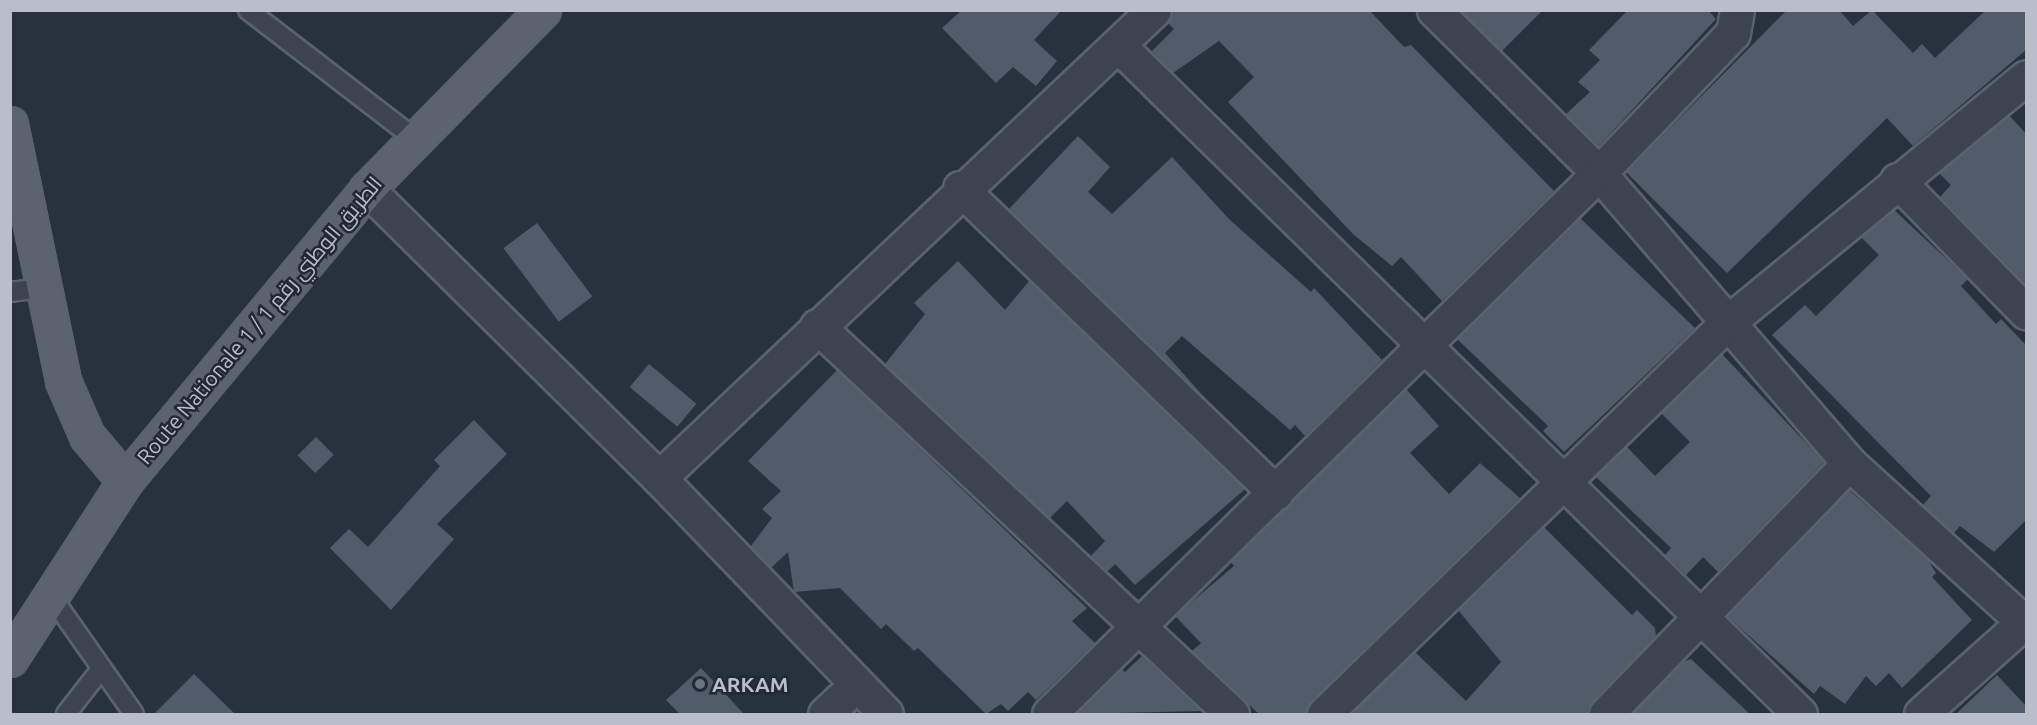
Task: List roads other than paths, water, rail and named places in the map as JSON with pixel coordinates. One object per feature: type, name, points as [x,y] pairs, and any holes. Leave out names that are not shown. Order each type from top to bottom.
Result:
[{"type":"main road","name":"Route Nationale 1 / الطريق الوطني رقم 1","points":[[10,659],[125,481],[366,189],[543,10]]},
{"type":"main road","points":[[10,124],[14,167],[74,409],[93,444],[125,481]]},
{"type":"street","points":[[659,478],[960,188],[1119,46],[1154,10]]},
{"type":"street","points":[[1434,10],[1599,173],[1849,463],[2026,622],[1921,714]]},
{"type":"street","points":[[1050,714],[1599,173],[1733,33],[1737,10]]},
{"type":"street","points":[[1119,46],[1699,619],[1800,714]]},
{"type":"street","points":[[1324,714],[1563,485],[1727,323],[1897,180],[2026,77]]},
{"type":"street","points":[[1897,180],[2026,312]]},
{"type":"street","points":[[960,188],[1276,493]]},
{"type":"street","points":[[366,189],[659,478],[886,714]]},
{"type":"street","points":[[817,326],[1141,626],[1232,714]]},
{"type":"street","points":[[1606,714],[1849,463]]},
{"type":"street","points":[[825,714],[856,685]]},
{"type":"lane","points":[[248,10],[414,138]]},
{"type":"lane","points":[[10,292],[44,288]]},
{"type":"lane","points":[[51,596],[134,714]]},
{"type":"lane","points":[[66,714],[102,668]]},
{"type":"place","name":"ARKAM","points":[[700,684]]}]
